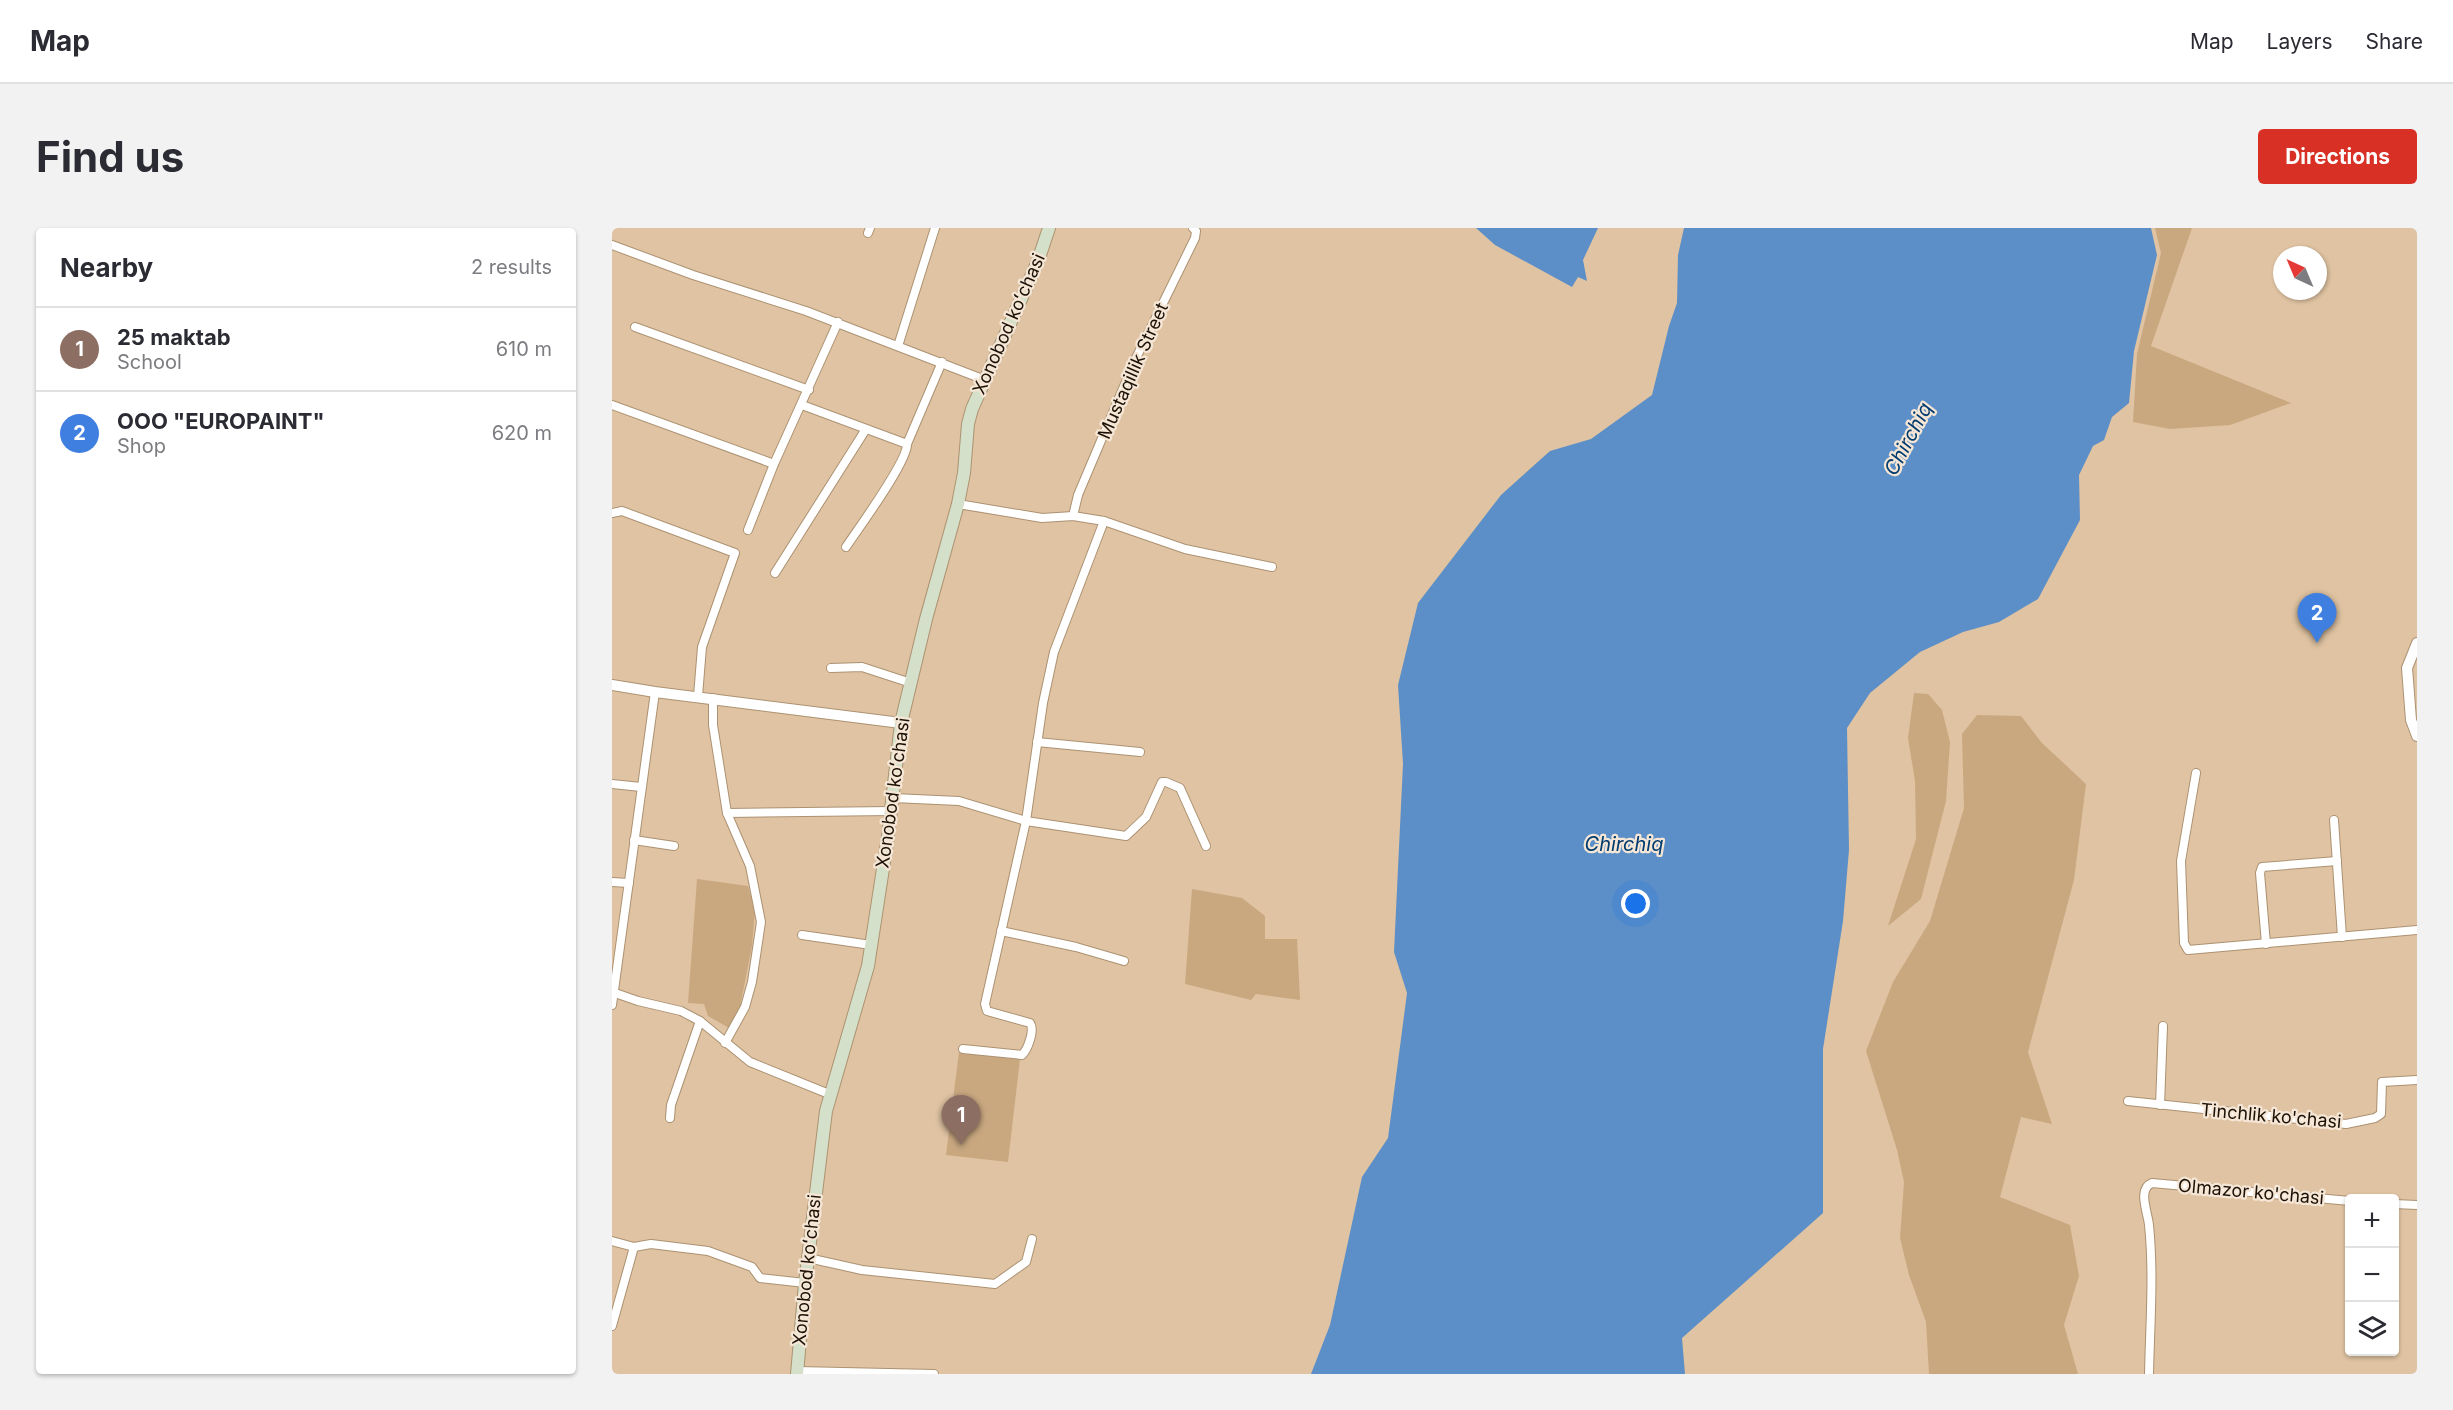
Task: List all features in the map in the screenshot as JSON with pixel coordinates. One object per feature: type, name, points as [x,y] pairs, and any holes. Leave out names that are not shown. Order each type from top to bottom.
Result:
[{"type":"main road","name":"Xonobod koʻchasi","points":[[797,1373],[805,1283],[829,1094],[868,966],[892,804],[901,723],[958,504],[964,473],[968,424],[1038,261],[1049,228]]},
{"type":"street","points":[[898,346],[935,228]]},
{"type":"street","name":"Mustaqillik Street","points":[[1073,516],[1078,495],[1136,358],[1195,238],[1196,231],[1193,228]]},
{"type":"street","points":[[612,245],[693,275],[838,322],[985,380]]},
{"type":"street","points":[[748,530],[774,464],[838,322]]},
{"type":"street","points":[[635,327],[809,390]]},
{"type":"street","points":[[846,547],[892,478],[907,450],[907,444],[942,362]]},
{"type":"street","points":[[612,405],[774,464]]},
{"type":"street","points":[[802,405],[907,444]]},
{"type":"street","points":[[775,573],[866,429]]},
{"type":"street","points":[[958,504],[1042,518],[1073,516],[1104,521],[1185,549],[1272,567]]},
{"type":"street","points":[[612,513],[622,511],[735,553],[702,647],[698,696]]},
{"type":"street","points":[[963,1049],[1019,1055],[1026,1051],[1032,1025],[992,1013],[985,1008],[1026,822],[1037,742],[1054,652],[1104,521]]},
{"type":"street","points":[[2417,643],[2407,668],[2411,720],[2417,736]]},
{"type":"street","points":[[831,668],[862,667],[910,683]]},
{"type":"street","points":[[612,684],[655,692],[714,698],[878,722],[901,723]]},
{"type":"street","points":[[612,1005],[655,692]]},
{"type":"street","points":[[714,698],[713,725],[728,813],[750,866],[761,922],[752,982],[744,1007],[725,1043]]},
{"type":"street","points":[[1037,742],[1140,752]]},
{"type":"street","points":[[2196,773],[2181,861],[2185,947],[2194,951],[2417,930]]},
{"type":"street","points":[[728,813],[959,801],[1026,822],[1126,836],[1146,817],[1162,783],[1166,782],[1180,788],[1206,846]]},
{"type":"street","points":[[612,784],[641,787]]},
{"type":"street","points":[[2334,820],[2342,938]]},
{"type":"street","points":[[634,840],[674,846]]},
{"type":"street","points":[[2266,944],[2260,873],[2262,867],[2337,861]]},
{"type":"street","points":[[612,882],[628,883]]},
{"type":"street","points":[[1001,931],[1076,947],[1124,961]]},
{"type":"street","points":[[802,935],[871,945]]},
{"type":"street","points":[[615,993],[681,1011],[700,1022],[750,1062],[829,1094]]},
{"type":"street","points":[[670,1118],[671,1105],[700,1022]]},
{"type":"street","points":[[2160,1105],[2163,1026]]},
{"type":"street","name":"Tinchlik ko'chasi","points":[[2128,1101],[2346,1124],[2375,1118],[2381,1114],[2382,1082],[2417,1080]]},
{"type":"street","name":"Olmazor ko'chasi","points":[[2149,1374],[2149,1226],[2144,1192],[2148,1185],[2152,1183],[2345,1201]]},
{"type":"street","points":[[2399,1204],[2417,1205]]},
{"type":"street","points":[[808,1258],[862,1270],[995,1284],[1026,1262],[1032,1239]]},
{"type":"street","points":[[612,1241],[634,1247],[651,1244],[708,1251],[752,1267],[760,1278],[805,1283]]},
{"type":"street","points":[[612,1326],[634,1247]]},
{"type":"street","points":[[797,1373],[933,1374]]},
{"type":"shaded area","points":[[2155,228],[2192,228],[2151,346],[2291,403],[2230,425],[2170,429],[2133,422],[2137,354],[2161,253]]},
{"type":"shaded area","points":[[1914,693],[1928,694],[1942,710],[1950,742],[1946,801],[1921,899],[1888,926],[1916,839],[1915,781],[1908,738]]},
{"type":"shaded area","points":[[1977,715],[2021,716],[2042,743],[2086,784],[2074,880],[2028,1052],[2052,1124],[2021,1117],[2000,1197],[2070,1225],[2079,1276],[2064,1325],[2078,1374],[1929,1374],[1926,1322],[1909,1275],[1900,1238],[1904,1182],[1897,1150],[1866,1051],[1893,982],[1930,921],[1964,808],[1962,734]]},
{"type":"shaded area","points":[[697,879],[748,886],[755,910],[752,946],[739,1012],[729,1028],[708,1016],[704,1004],[688,1003]]},
{"type":"shaded area","points":[[1192,889],[1242,898],[1265,916],[1265,939],[1297,939],[1300,1000],[1256,994],[1251,1000],[1185,984]]},
{"type":"shaded area","points":[[959,1052],[1020,1059],[1008,1162],[946,1155]]},
{"type":"water","points":[[1476,228],[1598,228],[1583,260],[1587,281],[1578,277],[1572,287],[1495,245]]},
{"type":"water","name":"Chirchiq","points":[[1684,228],[2151,228],[2157,255],[2134,351],[2129,403],[2112,417],[2104,440],[2093,446],[2079,475],[2080,520],[2038,599],[1999,622],[1963,632],[1920,652],[1870,693],[1847,728],[1849,850],[1843,921],[1823,1049],[1823,1213],[1682,1338],[1685,1374],[1311,1374],[1330,1325],[1362,1177],[1388,1138],[1407,993],[1394,952],[1403,764],[1398,685],[1418,603],[1501,495],[1550,451],[1591,439],[1652,395],[1677,303],[1678,255]]},
{"type":"place","name":"OOO \"EUROPAINT\"","points":[[2317,643]]},
{"type":"place","name":"25 maktab","points":[[961,1145]]}]
